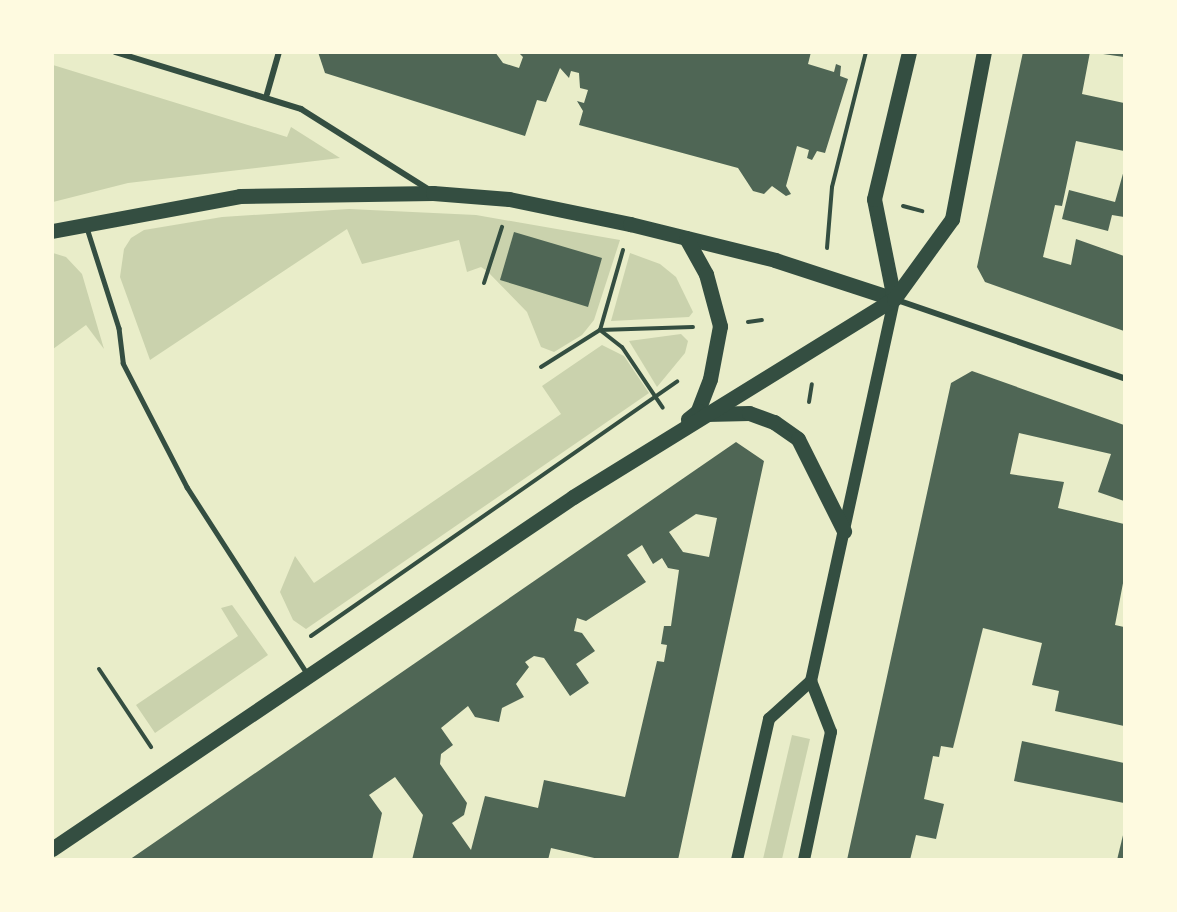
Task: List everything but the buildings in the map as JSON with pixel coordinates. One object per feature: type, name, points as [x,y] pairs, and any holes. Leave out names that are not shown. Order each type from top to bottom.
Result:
[{"type":"main road","points":[[804,860],[831,732],[811,681],[894,299],[874,199],[909,52]]},
{"type":"main road","points":[[52,849],[675,431],[894,299],[952,219],[984,52]]},
{"type":"main road","points":[[52,231],[240,196],[433,193],[509,199],[686,238],[825,275],[894,299]]},
{"type":"main road","points":[[675,431],[698,411],[720,326],[706,274],[686,238]]},
{"type":"main road","points":[[706,414],[749,413],[774,422],[798,440],[844,531]]},
{"type":"main road","points":[[737,860],[769,719],[811,681]]},
{"type":"street","points":[[115,52],[267,94],[301,109],[433,193]]},
{"type":"street","points":[[267,94],[279,52]]},
{"type":"street","points":[[894,299],[1125,378]]},
{"type":"lane","points":[[86,223],[132,383],[192,497],[309,676]]},
{"type":"path","points":[[825,275],[832,187],[866,52]]},
{"type":"path","points":[[484,283],[509,199]]},
{"type":"path","points":[[874,199],[952,219]]},
{"type":"path","points":[[600,330],[624,245],[631,247]]},
{"type":"path","points":[[697,338],[699,319]]},
{"type":"path","points":[[720,326],[762,321]]},
{"type":"path","points":[[541,367],[600,330],[699,326]]},
{"type":"path","points":[[600,330],[622,347],[658,399],[675,431]]},
{"type":"path","points":[[809,402],[818,345]]},
{"type":"path","points":[[309,638],[658,399],[680,378]]},
{"type":"path","points":[[99,669],[151,747]]},
{"type":"green space","points":[[53,65],[287,137],[291,127],[340,158],[128,183],[53,202]]},
{"type":"green space","points":[[349,209],[476,215],[620,240],[594,320],[582,335],[554,352],[541,347],[527,312],[487,271],[481,267],[467,272],[459,240],[362,264],[347,229],[150,360],[120,277],[124,249],[131,238],[144,230],[222,217]]},
{"type":"green space","points":[[53,253],[66,257],[82,274],[104,349],[86,325],[53,349]]},
{"type":"green space","points":[[630,253],[660,264],[676,277],[693,312],[689,317],[611,321]]},
{"type":"green space","points":[[681,334],[688,341],[685,353],[657,387],[629,341]]},
{"type":"green space","points":[[602,345],[624,356],[649,393],[306,629],[293,620],[280,592],[295,556],[314,583],[561,414],[542,386]]},
{"type":"green space","points":[[232,605],[268,655],[155,733],[136,705],[238,636],[221,608]]},
{"type":"green space","points":[[792,735],[810,739],[782,859],[763,859]]}]
